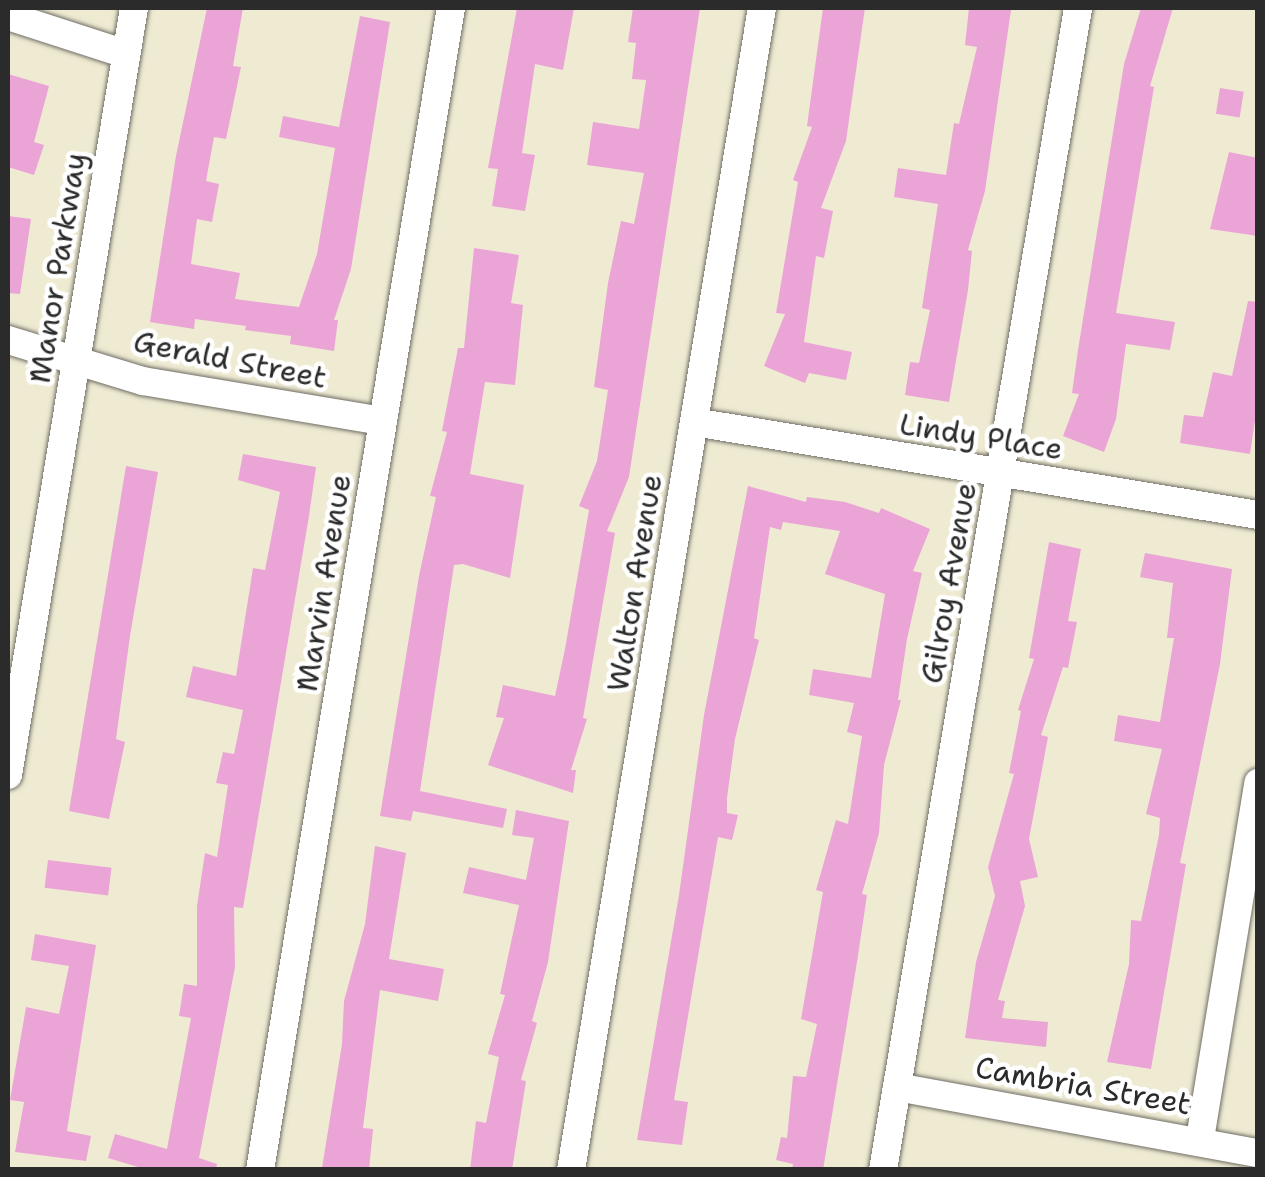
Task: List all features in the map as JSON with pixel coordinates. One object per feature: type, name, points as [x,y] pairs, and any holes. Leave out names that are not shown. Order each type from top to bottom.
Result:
[{"type":"street","name":"Manor Parkway","points":[[8,775],[134,8]]},
{"type":"street","name":"Marvin Avenue","points":[[260,1170],[451,8]]},
{"type":"street","name":"Walton Avenue","points":[[571,1170],[762,8]]},
{"type":"street","name":"Gilroy Avenue","points":[[883,1170],[1078,8]]},
{"type":"street","points":[[8,16],[126,54]]},
{"type":"street","name":"Gerald Street","points":[[8,340],[143,381],[383,421]]},
{"type":"street","name":"Lindy Place","points":[[694,422],[1258,515]]},
{"type":"street","points":[[1200,1139],[1258,783]]},
{"type":"street","name":"Cambria Street","points":[[897,1087],[1258,1152]]},
{"type":"building","points":[[207,8],[243,8],[233,66],[241,67],[226,139],[214,137],[206,181],[219,184],[212,222],[197,219],[191,264],[240,273],[235,299],[299,307],[317,254],[335,148],[279,137],[283,116],[339,127],[360,16],[390,22],[351,269],[334,320],[338,320],[334,351],[290,344],[291,336],[245,330],[246,326],[195,319],[194,329],[150,322],[176,156]]},
{"type":"building","points":[[517,8],[574,8],[563,70],[535,64],[522,153],[535,155],[525,211],[492,206],[498,169],[488,168]]},
{"type":"building","points":[[633,8],[700,8],[629,477],[607,531],[615,533],[583,718],[587,719],[571,770],[576,770],[573,793],[488,765],[504,718],[496,717],[503,685],[555,696],[565,649],[589,510],[579,506],[597,461],[608,390],[594,387],[608,283],[621,221],[634,224],[644,173],[587,165],[593,122],[639,129],[646,80],[632,79],[636,43],[628,42]]},
{"type":"building","points":[[823,8],[865,8],[846,141],[821,208],[833,211],[824,258],[816,256],[804,342],[852,352],[846,380],[809,373],[805,383],[764,366],[785,314],[776,313],[798,182],[793,180],[812,127],[807,126]]},
{"type":"building","points":[[969,8],[1011,10],[985,191],[968,250],[972,251],[968,290],[949,402],[905,395],[910,362],[919,363],[930,310],[922,308],[938,204],[894,197],[898,168],[946,175],[954,123],[959,124],[977,47],[965,45]]},
{"type":"building","points":[[1141,8],[1173,8],[1150,86],[1154,87],[1116,313],[1175,322],[1170,350],[1126,344],[1116,419],[1104,452],[1063,436],[1079,394],[1072,393],[1078,350],[1124,64]]},
{"type":"building","points":[[8,74],[49,86],[34,142],[44,145],[34,175],[8,167]]},
{"type":"building","points":[[1220,88],[1244,92],[1240,117],[1216,114]]},
{"type":"building","points":[[1229,152],[1258,158],[1258,236],[1210,229]]},
{"type":"building","points":[[8,216],[31,219],[20,294],[8,293]]},
{"type":"building","points":[[474,248],[519,255],[511,303],[523,305],[515,385],[485,382],[470,474],[524,485],[510,578],[463,564],[454,565],[420,791],[507,809],[503,828],[413,811],[411,821],[380,816],[419,576],[436,497],[430,496],[447,432],[442,431],[458,348],[464,348]]},
{"type":"building","points":[[1248,301],[1258,302],[1258,400],[1250,454],[1180,443],[1184,415],[1203,417],[1213,372],[1232,376]]},
{"type":"building","points":[[243,454],[316,467],[243,908],[234,907],[235,967],[199,1158],[217,1164],[216,1170],[148,1170],[108,1158],[115,1134],[167,1149],[191,1018],[179,1016],[184,984],[197,986],[197,906],[205,853],[217,857],[228,785],[216,783],[223,752],[234,754],[243,710],[186,697],[193,666],[236,676],[253,568],[265,570],[280,492],[238,480]]},
{"type":"building","points":[[126,466],[158,472],[116,739],[125,742],[109,819],[69,811]]},
{"type":"building","points":[[748,486],[806,502],[807,497],[845,502],[879,513],[881,508],[930,529],[913,571],[922,573],[907,639],[901,700],[884,765],[879,833],[862,894],[867,895],[823,1170],[792,1170],[793,1164],[776,1160],[781,1137],[787,1138],[793,1076],[806,1077],[817,1024],[801,1019],[823,892],[816,890],[836,820],[848,824],[862,736],[847,732],[854,703],[809,695],[813,669],[871,678],[885,594],[825,574],[840,531],[783,522],[781,530],[770,527],[754,638],[759,640],[735,739],[727,798],[727,813],[738,815],[732,840],[718,837],[674,1100],[688,1102],[682,1145],[637,1140],[679,895],[704,715]]},
{"type":"building","points":[[1049,542],[1081,549],[1068,621],[1077,622],[1068,668],[1063,667],[1041,735],[1048,737],[1029,839],[1038,877],[1020,881],[1025,906],[998,1000],[1005,1001],[1002,1018],[1048,1022],[1046,1047],[965,1038],[976,962],[995,896],[988,867],[1014,774],[1009,773],[1021,711],[1018,710],[1034,659],[1029,658]]},
{"type":"building","points":[[1145,553],[1232,569],[1220,664],[1180,863],[1186,864],[1151,1069],[1107,1062],[1129,964],[1131,920],[1141,921],[1160,818],[1146,814],[1162,749],[1114,741],[1118,715],[1160,722],[1174,638],[1167,638],[1173,583],[1140,577]]},
{"type":"building","points":[[516,810],[569,821],[548,962],[532,1021],[537,1023],[521,1080],[526,1081],[512,1170],[470,1170],[476,1121],[486,1123],[499,1057],[488,1054],[505,995],[500,994],[519,905],[463,893],[469,867],[526,880],[534,838],[512,835]]},
{"type":"building","points":[[375,846],[406,853],[389,959],[444,969],[438,1001],[380,990],[363,1128],[373,1129],[369,1170],[322,1168],[342,1044],[344,1001],[365,924]]},
{"type":"building","points":[[48,860],[112,868],[108,896],[45,888]]},
{"type":"building","points":[[35,934],[96,945],[67,1131],[91,1136],[86,1161],[15,1152],[24,1102],[10,1100],[26,1007],[59,1014],[69,966],[31,960]]}]
